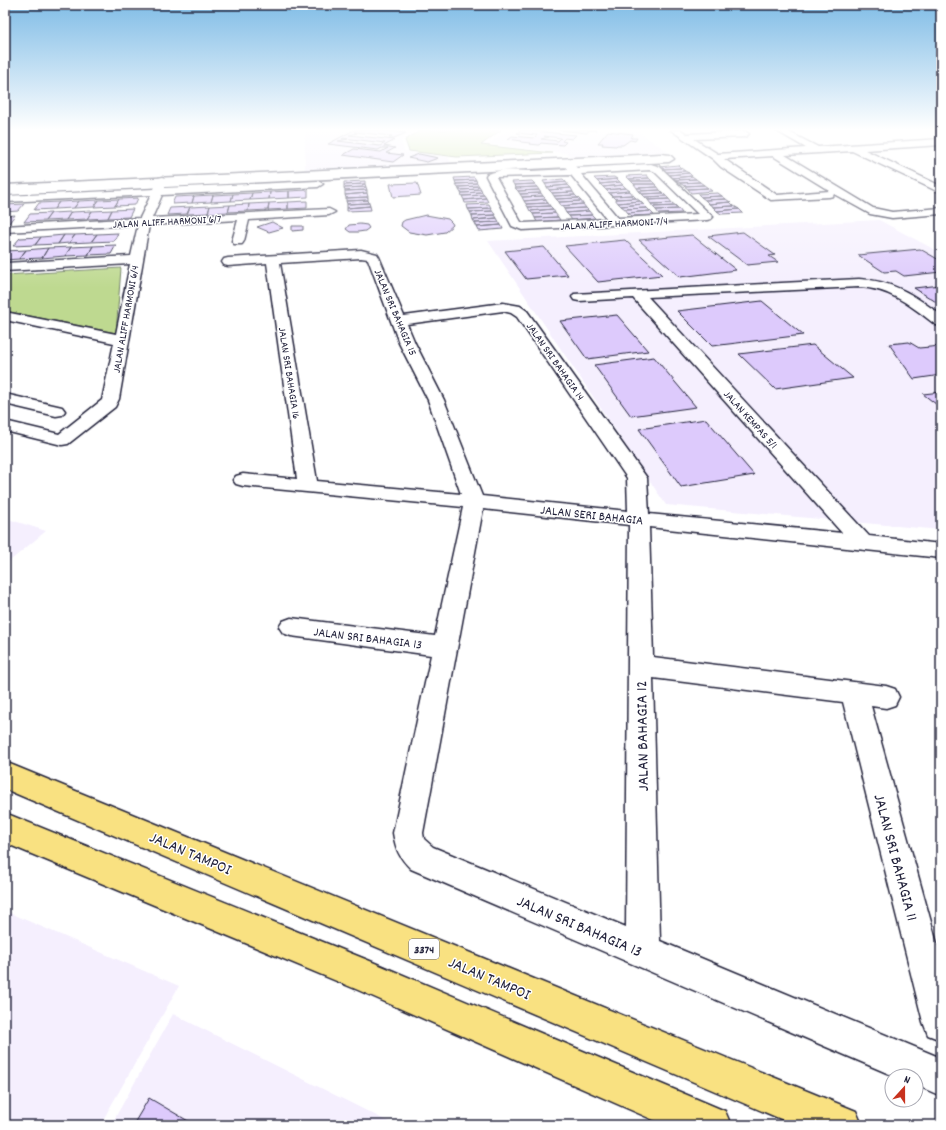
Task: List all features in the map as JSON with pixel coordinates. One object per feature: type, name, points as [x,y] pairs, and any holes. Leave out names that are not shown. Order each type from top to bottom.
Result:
[{"type":"main road","name":"JALAN TAMPOI","points":[[5,775],[842,1125]]},
{"type":"main road","points":[[5,828],[370,978],[476,1025],[712,1125]]},
{"type":"street","points":[[5,192],[210,183]]},
{"type":"street","name":"JALAN ALIFF HARMONI 7/4","points":[[495,183],[516,224],[522,228],[707,217],[671,183]]},
{"type":"street","points":[[583,183],[615,222]]},
{"type":"street","points":[[754,184],[769,183]]},
{"type":"street","points":[[823,183],[870,211],[880,214],[892,215],[941,211]]},
{"type":"street","points":[[926,183],[941,190]]},
{"type":"street","points":[[5,188],[318,184]]},
{"type":"street","points":[[754,184],[775,198],[829,194]]},
{"type":"street","points":[[5,199],[161,185]]},
{"type":"street","name":"JALAN ALIFF HARMONI 6/4","points":[[5,426],[62,440],[109,403],[144,222],[161,185]]},
{"type":"street","name":"JALAN ALIFF HARMONI 6/7","points":[[5,229],[244,217],[329,208],[330,224]]},
{"type":"street","points":[[238,241],[244,217]]},
{"type":"street","name":"JALAN SRI BAHAGIA 15","points":[[228,262],[340,255],[373,256],[407,343],[436,400],[474,502]]},
{"type":"street","name":"JALAN SRI BAHAGIA 16","points":[[273,259],[308,486]]},
{"type":"street","points":[[5,267],[136,260]]},
{"type":"street","points":[[579,297],[638,295],[842,282],[880,286],[895,290],[941,322]]},
{"type":"street","name":"JALAN KEMPAS 5/1","points":[[638,295],[863,543]]},
{"type":"street","name":"JALAN SRI BAHAGIA 14","points":[[399,321],[503,307],[515,309],[522,314],[637,478],[639,519]]},
{"type":"street","points":[[5,316],[122,340]]},
{"type":"street","points":[[5,399],[56,411]]},
{"type":"street","name":"JALAN SERI BAHAGIA","points":[[243,480],[474,502],[941,551]]},
{"type":"street","name":"JALAN SRI BAHAGIA 13","points":[[474,502],[408,833],[411,847],[422,858],[941,1077]]},
{"type":"street","name":"JALAN BAHAGIA 12","points":[[639,519],[643,952]]},
{"type":"street","name":"JALAN SRI BAHAGIA 13","points":[[291,627],[446,647]]},
{"type":"street","points":[[640,666],[886,697]]},
{"type":"street","name":"JALAN SRI BAHAGIA 11","points":[[854,693],[941,1022]]},
{"type":"shaded area","points":[[879,220],[941,253],[941,530],[666,505],[488,241]]},
{"type":"shaded area","points":[[5,518],[46,531],[5,565]]},
{"type":"shaded area","points":[[5,911],[179,986],[100,1125],[5,1125]]},
{"type":"shaded area","points":[[173,1014],[395,1125],[111,1125]]},
{"type":"green space","points":[[121,268],[116,333],[5,311],[5,275]]},
{"type":"building","points":[[344,183],[365,183],[365,184],[344,185]]},
{"type":"building","points":[[417,183],[421,195],[393,197],[390,184]]},
{"type":"building","points":[[456,183],[477,183],[456,184]]},
{"type":"building","points":[[477,183],[479,186],[458,187],[456,184]]},
{"type":"building","points":[[512,183],[535,184],[514,185]]},
{"type":"building","points":[[566,183],[568,185],[547,187],[545,184]]},
{"type":"building","points":[[621,183],[623,185],[603,187],[600,184]]},
{"type":"building","points":[[633,183],[655,184],[634,184]]},
{"type":"building","points":[[680,183],[701,183],[704,185],[684,186]]},
{"type":"building","points":[[365,184],[366,187],[344,188],[344,185]]},
{"type":"building","points":[[535,184],[537,187],[515,188],[514,185]]},
{"type":"building","points":[[634,184],[655,184],[658,187],[637,188]]},
{"type":"building","points":[[568,185],[571,188],[549,190],[547,187]]},
{"type":"building","points":[[623,185],[626,188],[606,190],[603,187]]},
{"type":"building","points":[[704,185],[708,188],[688,189],[684,186]]},
{"type":"building","points":[[479,186],[481,189],[459,190],[458,187]]},
{"type":"building","points":[[366,187],[367,190],[345,191],[344,188]]},
{"type":"building","points":[[537,187],[539,190],[518,191],[515,188]]},
{"type":"building","points":[[658,187],[660,190],[639,191],[637,188]]},
{"type":"building","points":[[571,188],[573,192],[552,193],[549,190]]},
{"type":"building","points":[[626,188],[630,191],[609,193],[606,190]]},
{"type":"building","points":[[708,188],[712,191],[691,193],[688,189]]},
{"type":"building","points":[[481,189],[482,192],[461,193],[459,190]]},
{"type":"building","points":[[308,190],[308,197],[289,198],[289,191]]},
{"type":"building","points":[[367,190],[367,193],[345,195],[345,191]]},
{"type":"building","points":[[539,190],[541,193],[520,194],[518,191]]},
{"type":"building","points":[[660,190],[663,193],[642,194],[639,191]]},
{"type":"building","points":[[289,191],[289,198],[269,199],[270,192]]},
{"type":"building","points":[[630,191],[633,195],[612,196],[609,193]]},
{"type":"building","points":[[270,192],[269,199],[250,200],[252,193]]},
{"type":"building","points":[[482,192],[484,195],[462,196],[461,193]]},
{"type":"building","points":[[573,192],[575,195],[554,196],[552,193]]},
{"type":"building","points":[[252,193],[250,200],[231,201],[233,194]]},
{"type":"building","points":[[367,193],[368,197],[346,198],[345,195]]},
{"type":"building","points":[[541,193],[543,196],[522,197],[520,194]]},
{"type":"building","points":[[663,193],[666,196],[645,197],[642,194]]},
{"type":"building","points":[[718,193],[722,196],[701,197],[698,194]]},
{"type":"building","points":[[233,194],[231,201],[211,202],[213,195]]},
{"type":"building","points":[[213,195],[211,202],[192,203],[194,196]]},
{"type":"building","points":[[484,195],[486,198],[464,200],[462,196]]},
{"type":"building","points":[[575,195],[578,198],[556,199],[554,196]]},
{"type":"building","points":[[633,195],[636,198],[615,199],[612,196]]},
{"type":"building","points":[[194,196],[192,203],[172,204],[175,197]]},
{"type":"building","points":[[543,196],[546,199],[524,201],[522,197]]},
{"type":"building","points":[[666,196],[669,199],[648,200],[645,197]]},
{"type":"building","points":[[722,196],[726,199],[705,200],[701,197]]},
{"type":"building","points":[[368,197],[368,200],[346,201],[346,198]]},
{"type":"building","points":[[138,198],[135,205],[115,206],[119,199]]},
{"type":"building","points":[[486,198],[488,202],[465,203],[464,200]]},
{"type":"building","points":[[578,198],[581,201],[559,202],[556,199]]},
{"type":"building","points":[[636,198],[640,201],[618,203],[615,199]]},
{"type":"building","points":[[119,199],[115,206],[94,207],[99,200]]},
{"type":"building","points":[[546,199],[548,203],[526,204],[524,201]]},
{"type":"building","points":[[669,199],[672,203],[651,204],[648,200]]},
{"type":"building","points":[[726,199],[730,202],[709,204],[705,200]]},
{"type":"building","points":[[99,200],[94,207],[74,208],[79,201]]},
{"type":"building","points":[[368,200],[369,203],[347,204],[346,201]]},
{"type":"building","points":[[79,201],[74,208],[54,209],[59,202]]},
{"type":"building","points":[[307,201],[307,208],[288,209],[288,202]]},
{"type":"building","points":[[581,201],[583,204],[561,206],[559,202]]},
{"type":"building","points":[[640,201],[643,204],[621,206],[618,203]]},
{"type":"building","points":[[59,202],[54,209],[34,210],[39,203]]},
{"type":"building","points":[[288,202],[288,209],[268,210],[269,203]]},
{"type":"building","points":[[730,202],[734,206],[713,207],[709,204]]},
{"type":"building","points":[[269,203],[268,210],[248,211],[249,204]]},
{"type":"building","points":[[369,203],[370,206],[347,208],[347,204]]},
{"type":"building","points":[[548,203],[550,206],[528,207],[526,204]]},
{"type":"building","points":[[672,203],[676,206],[653,207],[651,204]]},
{"type":"building","points":[[24,204],[18,211],[5,212],[5,205]]},
{"type":"building","points":[[249,204],[248,211],[228,212],[230,205]]},
{"type":"building","points":[[489,204],[491,208],[468,209],[467,205]]},
{"type":"building","points":[[583,204],[586,208],[564,209],[561,206]]},
{"type":"building","points":[[643,204],[647,208],[625,209],[621,206]]},
{"type":"building","points":[[230,205],[228,212],[208,213],[210,206]]},
{"type":"building","points":[[210,206],[208,213],[187,214],[190,207]]},
{"type":"building","points":[[370,206],[371,210],[347,211],[347,208]]},
{"type":"building","points":[[550,206],[553,209],[530,211],[528,207]]},
{"type":"building","points":[[676,206],[679,209],[656,210],[653,207]]},
{"type":"building","points":[[734,206],[739,209],[717,211],[713,207]]},
{"type":"building","points":[[190,207],[187,214],[167,215],[170,208]]},
{"type":"building","points":[[491,208],[493,211],[470,212],[468,209]]},
{"type":"building","points":[[586,208],[589,211],[566,213],[564,209]]},
{"type":"building","points":[[647,208],[650,211],[628,213],[625,209]]},
{"type":"building","points":[[133,209],[129,217],[108,218],[112,210]]},
{"type":"building","points":[[553,209],[555,213],[533,214],[530,211]]},
{"type":"building","points":[[679,209],[682,213],[659,214],[656,210]]},
{"type":"building","points":[[739,209],[743,213],[721,214],[717,211]]},
{"type":"building","points":[[112,210],[108,218],[87,219],[92,211]]},
{"type":"building","points":[[92,211],[87,219],[66,220],[71,212]]},
{"type":"building","points":[[493,211],[495,215],[472,216],[470,212]]},
{"type":"building","points":[[589,211],[592,215],[569,216],[566,213]]},
{"type":"building","points":[[650,211],[654,215],[632,216],[628,213]]},
{"type":"building","points":[[71,212],[66,220],[45,221],[51,213]]},
{"type":"building","points":[[51,213],[45,221],[24,222],[30,214]]},
{"type":"building","points":[[555,213],[558,217],[535,218],[533,214]]},
{"type":"building","points":[[15,215],[9,223],[5,223],[5,216]]},
{"type":"building","points":[[426,215],[448,219],[453,225],[445,232],[427,235],[409,232],[401,226],[402,222],[405,220]]},
{"type":"building","points":[[495,215],[497,218],[473,220],[472,216]]},
{"type":"building","points":[[592,215],[595,218],[572,220],[569,216]]},
{"type":"building","points":[[558,217],[560,220],[537,222],[535,218]]},
{"type":"building","points":[[497,218],[499,222],[475,223],[473,220]]},
{"type":"building","points":[[272,222],[283,228],[269,232],[257,227]]},
{"type":"building","points":[[499,222],[501,225],[477,227],[475,223]]},
{"type":"building","points":[[349,225],[367,225],[369,228],[365,231],[358,232],[350,232],[346,229]]},
{"type":"building","points":[[501,225],[503,229],[479,231],[477,227]]},
{"type":"building","points":[[292,226],[303,226],[303,230],[292,231]]},
{"type":"building","points":[[743,232],[775,255],[769,256],[778,262],[747,265],[708,236]]},
{"type":"building","points":[[118,233],[114,241],[91,242],[97,234]]},
{"type":"building","points":[[97,234],[91,242],[69,243],[75,235]]},
{"type":"building","points":[[64,235],[58,244],[35,245],[41,237]]},
{"type":"building","points":[[64,235],[75,235],[69,243],[58,244]]},
{"type":"building","points":[[692,235],[736,270],[680,277],[639,240]]},
{"type":"building","points":[[41,237],[35,245],[13,246],[20,238]]},
{"type":"building","points":[[625,240],[662,275],[598,282],[565,246]]},
{"type":"building","points":[[116,245],[111,254],[88,255],[93,246]]},
{"type":"building","points":[[93,246],[88,255],[65,256],[71,247]]},
{"type":"building","points":[[71,247],[65,256],[42,258],[48,248]]},
{"type":"building","points":[[544,247],[568,275],[526,279],[505,251]]},
{"type":"building","points":[[48,248],[42,258],[19,259],[26,250]]},
{"type":"building","points":[[920,249],[941,261],[941,272],[904,276],[896,271],[884,272],[858,255]]},
{"type":"building","points":[[26,250],[19,259],[5,260],[5,251]]},
{"type":"building","points":[[941,285],[941,305],[914,288]]},
{"type":"building","points":[[762,301],[803,335],[712,346],[677,311]]},
{"type":"building","points":[[617,315],[648,351],[587,359],[560,321]]},
{"type":"building","points":[[909,342],[919,348],[941,346],[941,375],[914,379],[889,344]]},
{"type":"building","points":[[813,345],[853,378],[775,389],[739,354]]},
{"type":"building","points":[[654,357],[696,407],[631,416],[594,365]]},
{"type":"building","points":[[941,392],[941,408],[923,394]]},
{"type":"building","points":[[706,419],[754,475],[681,487],[639,429]]},
{"type":"building","points":[[149,1098],[195,1125],[133,1125]]}]
